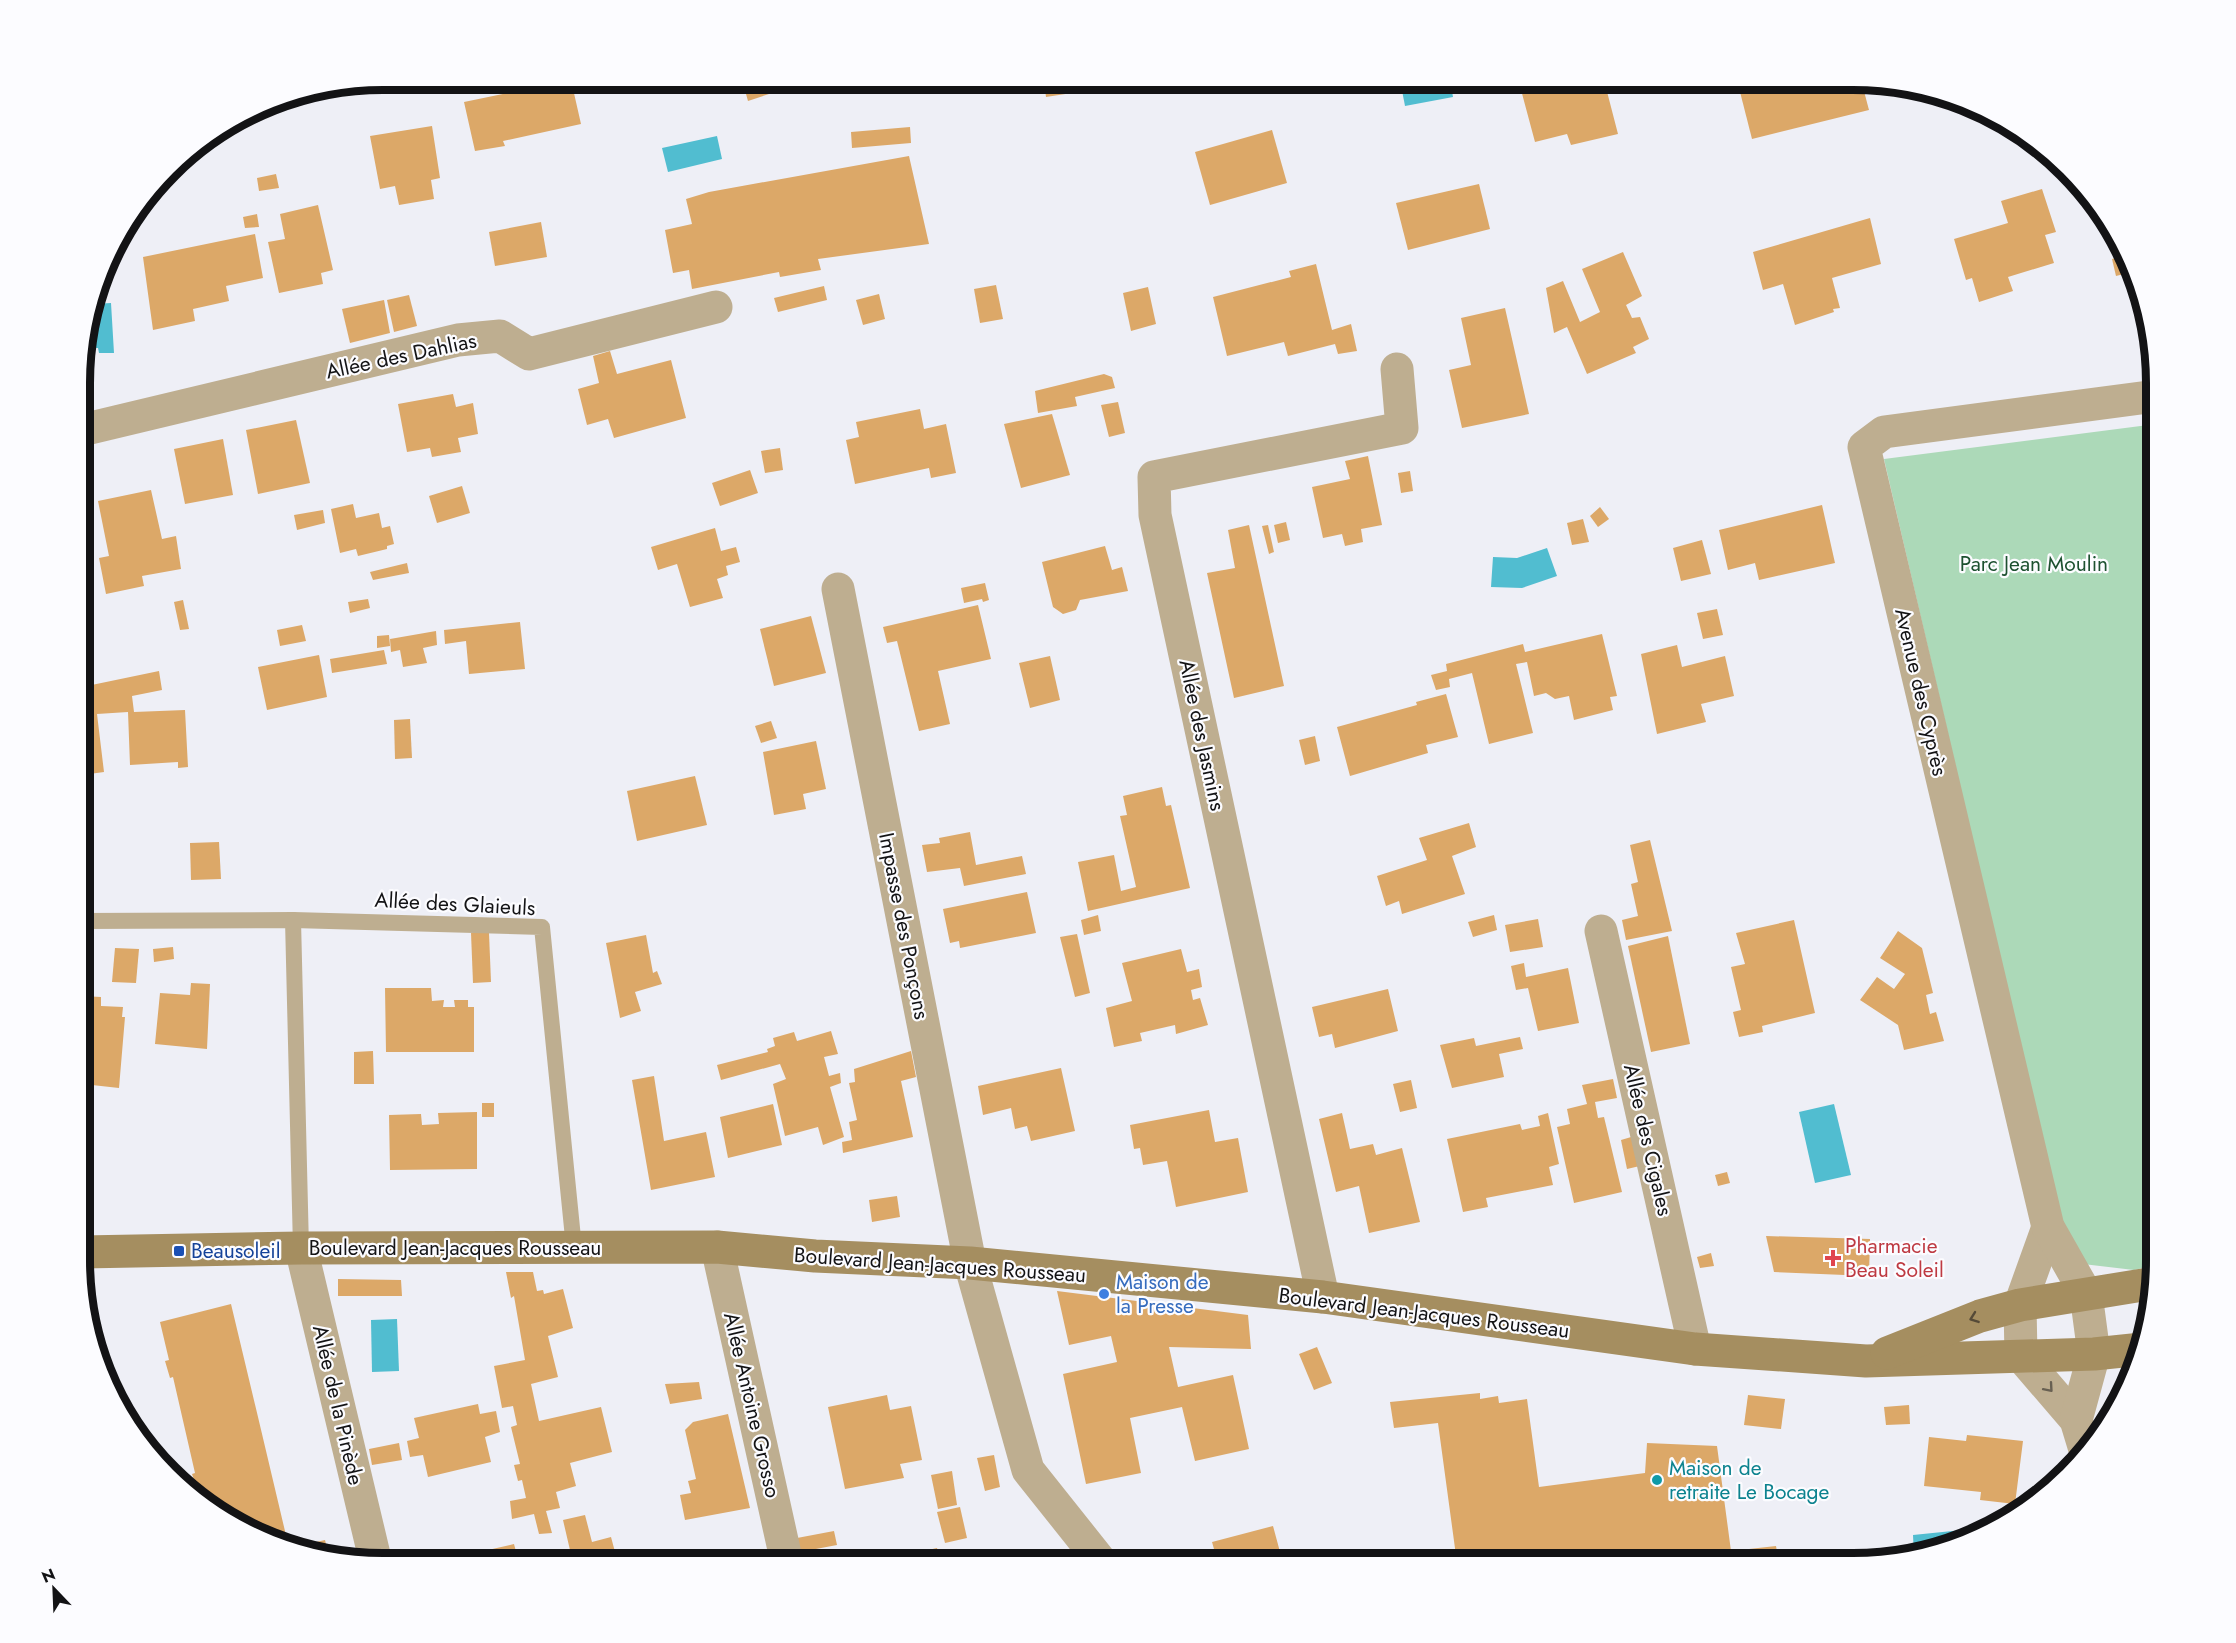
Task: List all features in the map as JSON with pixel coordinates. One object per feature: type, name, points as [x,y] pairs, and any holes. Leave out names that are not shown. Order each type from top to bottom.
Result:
[{"type":"street","name":"Allée des Dahlias","points":[[90,428],[458,340],[500,336],[529,354],[716,307]]},
{"type":"street","name":"Allée des Jasmins","points":[[1323,1297],[1155,515],[1154,477],[1402,428],[1397,369]]},
{"type":"street","name":"Avenue des Cyprès","points":[[2094,1354],[2086,1294],[2048,1227],[1864,447],[1884,432],[2146,397]]},
{"type":"street","name":"Impasse des Ponçons","points":[[838,589],[970,1263],[1028,1470],[1094,1553]]},
{"type":"street","name":"Allée des Cigales","points":[[1601,931],[1695,1349]]},
{"type":"street","points":[[2048,1227],[2020,1305],[2021,1356],[2076,1420],[2083,1442]]},
{"type":"street","name":"Boulevard Jean-Jacques Rousseau","points":[[90,1252],[301,1248],[717,1247],[815,1256],[970,1263],[1323,1297],[1695,1349],[1866,1361],[2094,1354],[2131,1350]]},
{"type":"street","name":"Allée Antoine Grosso","points":[[717,1247],[785,1553]]},
{"type":"street","name":"Allée de la Pinède","points":[[301,1248],[373,1552]]},
{"type":"street","name":"Boulevard Jean-Jacques Rousseau","points":[[1866,1361],[1980,1316],[2020,1305],[2145,1285]]},
{"type":"street","points":[[2076,1420],[2094,1354]]},
{"type":"lane","name":"Allée des Glaieuls","points":[[90,921],[293,920],[542,927],[574,1248]]},
{"type":"lane","points":[[293,920],[301,1248]]},
{"type":"green space","name":"Parc Jean Moulin","points":[[2146,425],[2146,1267],[2134,1270],[2083,1264],[2063,1228],[1884,459]]},
{"type":"water","points":[[1402,90],[1452,90],[1453,97],[1405,106]]},
{"type":"water","points":[[717,136],[722,159],[668,172],[662,148]]},
{"type":"water","points":[[111,303],[114,353],[99,353],[98,348],[93,348],[101,304]]},
{"type":"water","points":[[1547,548],[1557,576],[1522,588],[1491,587],[1493,557],[1517,558]]},
{"type":"water","points":[[1834,1104],[1851,1175],[1815,1183],[1799,1112]]},
{"type":"water","points":[[397,1319],[399,1371],[372,1372],[371,1320]]},
{"type":"water","points":[[1969,1529],[1914,1546],[1913,1535]]},
{"type":"building","points":[[522,90],[573,90],[581,124],[503,141],[505,146],[475,151],[464,102]]},
{"type":"building","points":[[768,90],[769,94],[748,101],[746,94]]},
{"type":"building","points":[[1045,90],[1091,90],[1046,97]]},
{"type":"building","points":[[1521,90],[1607,90],[1618,134],[1571,145],[1567,134],[1535,142]]},
{"type":"building","points":[[1740,90],[1864,91],[1869,110],[1752,139]]},
{"type":"building","points":[[432,126],[440,178],[431,180],[434,199],[399,205],[395,186],[380,189],[370,136]]},
{"type":"building","points":[[910,127],[911,143],[852,148],[851,132]]},
{"type":"building","points":[[1272,130],[1287,183],[1210,205],[1195,152]]},
{"type":"building","points":[[909,156],[929,244],[818,259],[821,270],[780,277],[779,272],[692,289],[689,270],[673,273],[665,230],[692,224],[686,199],[709,192]]},
{"type":"building","points":[[276,174],[279,188],[259,191],[257,178]]},
{"type":"building","points":[[1479,184],[1490,229],[1408,250],[1396,203]]},
{"type":"building","points":[[2042,189],[2056,232],[2045,235],[2054,263],[2008,277],[2013,291],[1979,302],[1972,278],[1966,280],[1954,239],[2008,223],[2001,201]]},
{"type":"building","points":[[318,205],[333,270],[321,273],[323,284],[279,293],[268,242],[285,239],[280,214]]},
{"type":"building","points":[[257,214],[259,227],[245,228],[243,217]]},
{"type":"building","points":[[1870,218],[1881,264],[1832,278],[1840,308],[1795,325],[1783,284],[1763,290],[1753,252]]},
{"type":"building","points":[[541,222],[547,257],[495,266],[489,232]]},
{"type":"building","points":[[255,234],[263,278],[226,286],[229,301],[193,309],[195,321],[153,330],[143,257]]},
{"type":"building","points":[[1623,252],[1642,296],[1626,305],[1632,318],[1640,317],[1649,339],[1633,347],[1636,353],[1587,374],[1567,327],[1554,333],[1546,288],[1563,281],[1580,322],[1600,312],[1582,269]]},
{"type":"building","points":[[2118,257],[2125,274],[2116,276],[2112,259]]},
{"type":"building","points":[[1316,264],[1332,330],[1351,324],[1357,351],[1338,354],[1335,344],[1288,356],[1284,342],[1227,356],[1213,297],[1291,277],[1289,271]]},
{"type":"building","points":[[996,285],[1003,319],[980,323],[974,289]]},
{"type":"building","points":[[824,286],[827,300],[778,312],[774,298]]},
{"type":"building","points":[[1148,287],[1156,324],[1131,331],[1123,293]]},
{"type":"building","points":[[879,294],[885,319],[863,325],[856,300]]},
{"type":"building","points":[[409,295],[417,326],[394,332],[387,300]]},
{"type":"building","points":[[384,300],[390,333],[350,343],[342,309]]},
{"type":"building","points":[[1505,308],[1529,414],[1462,428],[1449,370],[1471,365],[1461,318]]},
{"type":"building","points":[[610,351],[617,374],[671,360],[686,418],[614,438],[608,419],[587,425],[578,389],[599,383],[593,356]]},
{"type":"building","points":[[1104,374],[1112,377],[1115,388],[1075,397],[1077,406],[1038,413],[1035,391]]},
{"type":"building","points":[[453,394],[456,407],[473,403],[478,434],[458,438],[461,452],[432,457],[430,448],[407,452],[398,404]]},
{"type":"building","points":[[1118,402],[1125,433],[1109,437],[1101,405]]},
{"type":"building","points":[[920,409],[924,429],[946,424],[956,473],[931,478],[929,468],[855,484],[846,440],[859,437],[856,422]]},
{"type":"building","points":[[1052,414],[1070,475],[1021,488],[1004,424]]},
{"type":"building","points":[[296,420],[310,483],[258,494],[246,430]]},
{"type":"building","points":[[223,439],[233,495],[185,504],[174,449]]},
{"type":"building","points":[[780,448],[783,470],[765,473],[761,451]]},
{"type":"building","points":[[1368,456],[1382,525],[1361,529],[1363,542],[1345,546],[1342,534],[1323,538],[1312,487],[1350,479],[1345,461]]},
{"type":"building","points":[[750,470],[758,493],[720,506],[712,483]]},
{"type":"building","points":[[1410,471],[1413,491],[1401,493],[1398,473]]},
{"type":"building","points":[[462,486],[470,513],[437,523],[429,496]]},
{"type":"building","points":[[151,490],[162,539],[176,536],[181,569],[142,576],[144,586],[106,594],[99,558],[109,556],[98,501]]},
{"type":"building","points":[[353,504],[356,518],[379,513],[382,528],[390,526],[394,544],[387,546],[387,549],[358,556],[356,549],[340,553],[331,509]]},
{"type":"building","points":[[1822,505],[1835,563],[1759,580],[1755,563],[1728,570],[1719,530]]},
{"type":"building","points":[[1600,507],[1609,519],[1598,527],[1590,516]]},
{"type":"building","points":[[323,510],[325,523],[297,530],[294,515]]},
{"type":"building","points":[[1583,519],[1589,542],[1572,545],[1567,523]]},
{"type":"building","points":[[1286,522],[1290,540],[1278,543],[1274,525]]},
{"type":"building","points":[[1249,525],[1284,686],[1234,698],[1207,573],[1235,568],[1228,530]]},
{"type":"building","points":[[1268,525],[1274,552],[1269,554],[1262,526]]},
{"type":"building","points":[[715,528],[721,551],[736,547],[740,562],[726,566],[728,575],[717,579],[723,598],[690,607],[677,564],[658,570],[651,547]]},
{"type":"building","points":[[1702,540],[1711,574],[1681,581],[1673,548]]},
{"type":"building","points":[[1105,546],[1112,570],[1122,567],[1128,591],[1080,600],[1076,610],[1063,614],[1053,607],[1042,562]]},
{"type":"building","points":[[407,563],[409,573],[373,580],[370,572]]},
{"type":"building","points":[[985,583],[989,600],[983,602],[982,599],[964,603],[961,588]]},
{"type":"building","points":[[368,599],[370,608],[350,613],[348,602]]},
{"type":"building","points":[[183,600],[189,629],[180,630],[174,602]]},
{"type":"building","points":[[978,605],[991,659],[938,671],[950,724],[919,731],[897,641],[887,643],[883,627]]},
{"type":"building","points":[[1717,609],[1723,635],[1703,639],[1697,613]]},
{"type":"building","points":[[811,616],[826,673],[774,686],[760,629]]},
{"type":"building","points":[[520,622],[525,669],[469,674],[466,641],[445,644],[444,630]]},
{"type":"building","points":[[302,625],[306,641],[280,646],[277,630]]},
{"type":"building","points":[[436,631],[437,645],[423,648],[427,663],[403,667],[400,650],[391,652],[390,639]]},
{"type":"building","points":[[1602,634],[1617,696],[1610,697],[1613,710],[1574,720],[1569,696],[1555,699],[1546,693],[1534,696],[1527,662],[1516,664],[1533,733],[1489,744],[1472,673],[1449,679],[1450,687],[1436,690],[1431,675],[1447,671],[1446,664],[1523,644],[1525,652]]},
{"type":"building","points":[[389,635],[390,646],[377,648],[377,636]]},
{"type":"building","points":[[1677,645],[1682,667],[1725,656],[1734,696],[1701,704],[1706,722],[1657,734],[1641,654]]},
{"type":"building","points":[[384,650],[387,664],[332,673],[330,659]]},
{"type":"building","points":[[319,655],[327,697],[267,710],[258,667]]},
{"type":"building","points":[[1050,656],[1060,700],[1030,708],[1019,663]]},
{"type":"building","points":[[159,671],[162,690],[132,696],[134,712],[185,710],[188,767],[178,768],[178,762],[130,765],[128,712],[97,714],[104,772],[90,774],[90,685]]},
{"type":"building","points":[[1446,694],[1458,737],[1426,745],[1428,753],[1350,776],[1337,727],[1417,705],[1416,702]]},
{"type":"building","points":[[410,719],[412,758],[395,759],[394,720]]},
{"type":"building","points":[[771,721],[777,738],[761,743],[755,726]]},
{"type":"building","points":[[1315,736],[1320,761],[1305,765],[1299,740]]},
{"type":"building","points":[[816,741],[826,789],[803,794],[806,809],[774,815],[763,752]]},
{"type":"building","points":[[695,776],[707,825],[637,841],[627,791]]},
{"type":"building","points":[[1162,787],[1166,806],[1171,805],[1190,888],[1088,911],[1078,862],[1114,855],[1121,891],[1136,887],[1120,816],[1127,815],[1123,796]]},
{"type":"building","points":[[1469,823],[1476,847],[1452,856],[1465,894],[1402,914],[1399,901],[1386,906],[1377,876],[1427,860],[1419,838]]},
{"type":"building","points":[[970,832],[976,865],[1022,856],[1026,874],[964,886],[960,868],[927,872],[922,845],[940,843],[939,838]]},
{"type":"building","points":[[1650,840],[1672,931],[1626,940],[1622,920],[1638,916],[1631,884],[1638,882],[1630,845]]},
{"type":"building","points":[[219,842],[221,879],[191,880],[190,843]]},
{"type":"building","points":[[1027,892],[1036,933],[960,948],[959,941],[950,943],[943,909]]},
{"type":"building","points":[[1098,915],[1101,931],[1084,935],[1081,920]]},
{"type":"building","points":[[1494,915],[1497,930],[1473,937],[1468,922]]},
{"type":"building","points":[[1538,919],[1543,947],[1510,952],[1505,925]]},
{"type":"building","points":[[1794,920],[1815,1013],[1762,1026],[1763,1032],[1739,1037],[1733,1012],[1741,1010],[1731,967],[1745,964],[1736,933]]},
{"type":"building","points":[[1898,931],[1922,948],[1933,993],[1926,995],[1930,1014],[1936,1012],[1944,1041],[1904,1050],[1898,1025],[1860,1000],[1877,977],[1894,989],[1905,974],[1880,958]]},
{"type":"building","points":[[471,933],[489,933],[491,982],[473,983]]},
{"type":"building","points":[[1077,934],[1090,993],[1075,997],[1060,937]]},
{"type":"building","points":[[646,935],[653,973],[657,971],[662,984],[635,992],[641,1011],[620,1018],[606,943]]},
{"type":"building","points":[[1668,936],[1690,1044],[1651,1052],[1628,946]]},
{"type":"building","points":[[173,947],[174,959],[154,962],[153,949]]},
{"type":"building","points":[[115,948],[139,949],[136,983],[112,982]]},
{"type":"building","points":[[1181,949],[1187,972],[1199,969],[1202,987],[1191,990],[1193,1000],[1200,998],[1208,1025],[1176,1034],[1175,1025],[1140,1033],[1142,1041],[1114,1047],[1106,1008],[1132,1001],[1122,963]]},
{"type":"building","points":[[1524,963],[1526,977],[1568,968],[1579,1023],[1538,1031],[1528,988],[1516,990],[1511,966]]},
{"type":"building","points":[[191,983],[210,984],[207,1049],[155,1044],[160,993],[190,995]]},
{"type":"building","points":[[385,988],[431,988],[432,1001],[444,1000],[443,1007],[455,1007],[454,1000],[468,1000],[468,1007],[474,1007],[474,1052],[386,1052]]},
{"type":"building","points":[[1388,989],[1398,1031],[1335,1048],[1332,1034],[1319,1037],[1312,1007]]},
{"type":"building","points":[[90,996],[101,997],[101,1006],[123,1007],[122,1017],[125,1017],[119,1088],[92,1085],[94,1059],[90,1059]]},
{"type":"building","points":[[831,1031],[838,1054],[824,1057],[829,1076],[840,1073],[841,1083],[830,1087],[844,1137],[823,1145],[818,1127],[785,1136],[773,1084],[786,1079],[780,1064],[721,1080],[717,1065],[768,1052],[767,1049],[775,1046],[773,1038],[794,1032],[797,1041]]},
{"type":"building","points":[[1520,1037],[1523,1049],[1499,1054],[1504,1077],[1452,1088],[1440,1045],[1474,1038],[1476,1046]]},
{"type":"building","points":[[373,1051],[374,1084],[354,1084],[354,1052]]},
{"type":"building","points":[[911,1051],[916,1077],[901,1081],[913,1137],[843,1153],[842,1142],[852,1140],[849,1122],[857,1120],[849,1083],[855,1082],[854,1069]]},
{"type":"building","points":[[1061,1068],[1075,1131],[1031,1141],[1027,1126],[1015,1129],[1011,1108],[983,1115],[978,1086]]},
{"type":"building","points":[[654,1076],[664,1141],[706,1132],[715,1177],[651,1190],[632,1080]]},
{"type":"building","points":[[1613,1079],[1617,1098],[1595,1102],[1598,1118],[1604,1117],[1622,1192],[1574,1203],[1557,1127],[1570,1124],[1567,1109],[1587,1104],[1582,1085]]},
{"type":"building","points":[[1411,1080],[1417,1108],[1400,1112],[1393,1084]]},
{"type":"building","points":[[482,1103],[494,1103],[494,1117],[482,1117]]},
{"type":"building","points":[[773,1104],[782,1145],[728,1158],[720,1117]]},
{"type":"building","points":[[1209,1110],[1215,1142],[1238,1138],[1248,1192],[1176,1207],[1167,1161],[1143,1165],[1140,1148],[1134,1149],[1130,1125]]},
{"type":"building","points":[[477,1112],[477,1169],[390,1170],[389,1115],[421,1114],[422,1125],[439,1124],[438,1113]]},
{"type":"building","points":[[1342,1113],[1350,1149],[1373,1144],[1376,1155],[1402,1148],[1420,1222],[1369,1233],[1359,1186],[1336,1192],[1319,1119]]},
{"type":"building","points":[[1548,1113],[1559,1164],[1549,1167],[1553,1185],[1486,1198],[1488,1207],[1463,1212],[1447,1139],[1520,1124],[1522,1130],[1540,1126],[1538,1116]]},
{"type":"building","points":[[1638,1135],[1644,1165],[1627,1169],[1621,1140]]},
{"type":"building","points":[[1727,1172],[1730,1183],[1718,1186],[1715,1175]]},
{"type":"building","points":[[897,1196],[900,1217],[872,1222],[869,1200]]},
{"type":"building","points":[[1766,1236],[1870,1239],[1869,1276],[1774,1272]]},
{"type":"building","points":[[1711,1253],[1714,1266],[1700,1268],[1697,1257]]},
{"type":"building","points":[[506,1272],[533,1272],[537,1291],[543,1290],[544,1294],[563,1289],[573,1328],[548,1336],[558,1377],[531,1384],[539,1421],[601,1407],[612,1452],[570,1463],[576,1486],[556,1492],[560,1508],[546,1511],[552,1533],[539,1534],[534,1514],[512,1519],[510,1501],[526,1498],[522,1480],[518,1481],[514,1465],[520,1464],[511,1427],[517,1425],[513,1406],[502,1408],[494,1366],[525,1360],[514,1296],[511,1298]]},
{"type":"building","points":[[338,1279],[401,1280],[402,1296],[338,1296]]},
{"type":"building","points":[[1057,1291],[1248,1315],[1251,1349],[1169,1347],[1178,1387],[1233,1375],[1249,1449],[1195,1461],[1182,1407],[1130,1418],[1141,1473],[1086,1484],[1063,1374],[1117,1362],[1111,1336],[1069,1345]]},
{"type":"building","points":[[231,1304],[286,1536],[236,1514],[196,1486],[173,1377],[170,1378],[165,1361],[169,1360],[160,1322]]},
{"type":"building","points":[[1317,1347],[1332,1383],[1314,1390],[1299,1354]]},
{"type":"building","points":[[699,1382],[702,1399],[670,1404],[665,1384]]},
{"type":"building","name":"Maison de retraite Le Bocage","points":[[1480,1393],[1480,1399],[1498,1396],[1499,1403],[1527,1399],[1539,1487],[1645,1473],[1647,1443],[1717,1446],[1731,1551],[1776,1546],[1777,1553],[1456,1553],[1438,1423],[1394,1428],[1390,1402]]},
{"type":"building","points":[[887,1395],[890,1410],[911,1406],[922,1460],[900,1464],[904,1478],[845,1489],[828,1407]]},
{"type":"building","points":[[1748,1395],[1785,1399],[1781,1429],[1744,1425]]},
{"type":"building","points":[[478,1404],[480,1414],[496,1411],[500,1432],[485,1437],[491,1462],[428,1477],[423,1455],[410,1457],[407,1441],[419,1438],[414,1418]]},
{"type":"building","points":[[1909,1405],[1910,1424],[1886,1425],[1884,1407]]},
{"type":"building","points":[[728,1414],[750,1508],[685,1520],[680,1495],[691,1493],[688,1481],[696,1479],[685,1430],[693,1422]]},
{"type":"building","points":[[1967,1435],[2023,1441],[2015,1504],[1980,1500],[1981,1492],[1924,1486],[1929,1437],[1966,1441]]},
{"type":"building","points":[[399,1443],[402,1460],[372,1465],[369,1449]]},
{"type":"building","points":[[994,1455],[1000,1487],[985,1491],[977,1458]]},
{"type":"building","points":[[952,1471],[957,1505],[938,1509],[931,1475]]},
{"type":"building","points":[[960,1507],[967,1538],[945,1543],[937,1512]]},
{"type":"building","points":[[585,1515],[592,1542],[611,1537],[615,1553],[571,1553],[563,1520]]},
{"type":"building","points":[[1273,1526],[1280,1553],[1215,1553],[1212,1542]]},
{"type":"building","points":[[834,1531],[837,1545],[800,1552],[797,1538]]},
{"type":"building","points":[[325,1540],[327,1547],[326,1547],[310,1544]]},
{"type":"building","points":[[514,1544],[516,1553],[475,1553]]},
{"type":"building","points":[[937,1548],[938,1553],[914,1553]]},
{"type":"place","name":"Beausoleil","points":[[179,1251]]},
{"type":"place","name":"Pharmacie Beau Soleil","points":[[1833,1258]]},
{"type":"place","name":"Maison de la Presse","points":[[1104,1294]]},
{"type":"place","name":"Maison de retraite Le Bocage","points":[[1657,1480]]}]
